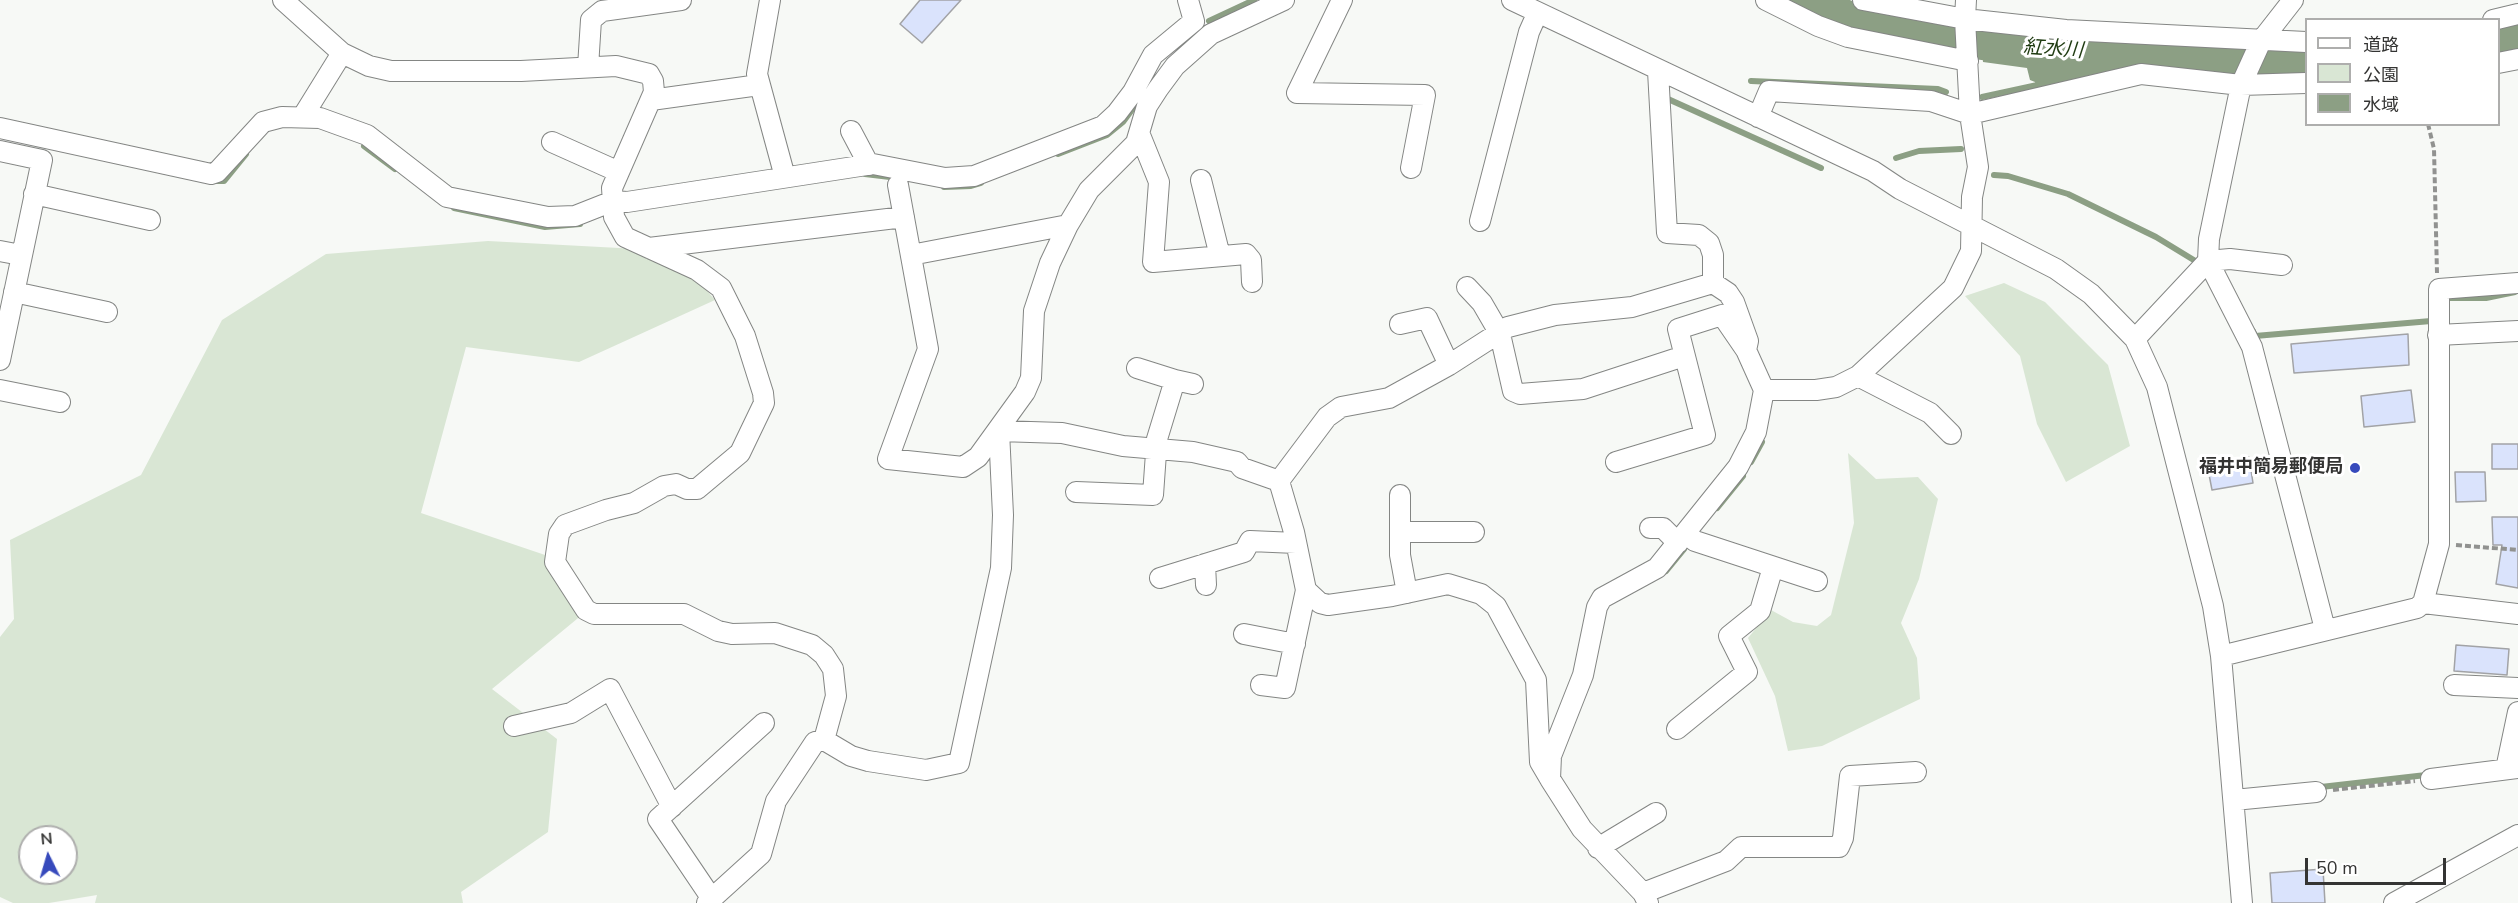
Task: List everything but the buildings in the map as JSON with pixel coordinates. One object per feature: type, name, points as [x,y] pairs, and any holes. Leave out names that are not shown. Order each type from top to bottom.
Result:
[{"type":"street","points":[[283,0],[342,53],[369,66],[391,70],[521,71],[616,66],[649,74],[653,81],[651,100],[612,188],[614,217],[625,237],[697,270],[714,282],[726,295],[745,336],[764,403],[740,453],[697,489],[676,484],[664,486],[634,503],[606,510],[565,525],[559,534],[555,562],[586,610],[594,614],[684,614],[718,631],[732,634],[785,635],[819,649],[833,669],[836,696],[824,740]]},
{"type":"street","points":[[588,67],[591,20],[602,11],[681,0]]},
{"type":"street","points":[[770,0],[757,74],[785,177]]},
{"type":"street","points":[[0,128],[211,174],[217,172],[263,122],[282,117],[320,118],[367,135],[447,196],[548,217],[575,216],[613,201],[627,202],[868,165],[891,166],[945,178],[974,176],[1103,126],[1117,113],[1133,92],[1153,55],[1194,21],[1188,0]]},
{"type":"street","points":[[898,185],[928,349],[888,459],[963,467],[978,457],[999,431],[1031,378],[1034,311],[1050,263],[1068,225],[1089,190],[1136,143],[1147,106],[1175,66],[1191,50],[1210,34],[1284,0]]},
{"type":"street","points":[[1342,0],[1298,93],[1425,95],[1411,168]]},
{"type":"street","points":[[1512,0],[1537,14],[1873,171],[1900,189],[2056,269],[2099,301],[2135,339],[2157,387],[2213,606],[2221,656],[2242,903]]},
{"type":"street","points":[[1766,0],[1818,26],[1848,37],[1968,59]]},
{"type":"street","points":[[1863,0],[2066,30],[2259,45],[2305,42]]},
{"type":"street","points":[[2293,0],[2259,45],[2242,82],[2209,239],[2208,261],[2252,347],[2325,629]]},
{"type":"street","points":[[1480,221],[1529,32],[1537,14]]},
{"type":"street","points":[[2500,18],[2518,14]]},
{"type":"street","points":[[1764,390],[1816,390],[1836,387],[1858,376],[1953,288],[1971,251],[1972,197],[1978,167],[1970,114],[1966,15]]},
{"type":"street","points":[[303,116],[342,53]]},
{"type":"street","points":[[2500,63],[2518,59]]},
{"type":"street","points":[[1658,70],[1667,233],[1699,235],[1710,243],[1713,255],[1713,283]]},
{"type":"street","points":[[1758,117],[1769,91],[1931,101],[1970,114],[2141,74],[2242,82],[2305,83]]},
{"type":"street","points":[[651,100],[759,86]]},
{"type":"street","points":[[851,131],[868,165]]},
{"type":"street","points":[[1140,135],[1159,182],[1154,262],[1246,255],[1251,260],[1252,282]]},
{"type":"street","points":[[552,142],[619,172]]},
{"type":"street","points":[[0,150],[42,160],[1,354]]},
{"type":"street","points":[[1201,180],[1220,256]]},
{"type":"street","points":[[34,194],[150,220]]},
{"type":"street","points":[[649,248],[904,217]]},
{"type":"street","points":[[911,255],[1068,225]]},
{"type":"street","points":[[0,251],[21,255]]},
{"type":"street","points":[[2135,339],[2208,261],[2230,259],[2282,265]]},
{"type":"street","points":[[1279,481],[1327,417],[1341,407],[1389,398],[1449,365],[1508,327],[1555,315],[1632,307],[1713,283]]},
{"type":"street","points":[[1713,283],[1728,293],[1734,302],[1748,341],[1746,350]]},
{"type":"street","points":[[2221,656],[2417,608],[2423,603],[2439,544],[2439,289],[2518,283]]},
{"type":"street","points":[[1467,287],[1482,303],[1500,334],[1514,391],[1520,394],[1583,388],[1684,356]]},
{"type":"street","points":[[14,292],[107,312]]},
{"type":"street","points":[[1550,779],[1551,756],[1583,675],[1597,607],[1602,598],[1657,568],[1682,539],[1749,450],[1756,432],[1764,390],[1746,350],[1722,315],[1678,329],[1705,435],[1616,462]]},
{"type":"street","points":[[1400,324],[1428,318],[1449,365]]},
{"type":"street","points":[[2438,335],[2518,331]]},
{"type":"street","points":[[1076,492],[1153,495],[1156,449],[1184,382],[1137,368]]},
{"type":"street","points":[[1858,376],[1930,413],[1951,435]]},
{"type":"street","points":[[0,390],[60,402]]},
{"type":"street","points":[[999,431],[1062,433],[1123,446],[1217,457],[1238,462],[1242,468],[1279,481]]},
{"type":"street","points":[[764,723],[658,819],[710,901],[761,854],[776,801],[809,747],[815,742],[824,740],[851,756],[868,761],[926,770],[959,763],[1001,568],[1003,515],[999,431]]},
{"type":"street","points":[[1261,685],[1285,688],[1306,590],[1279,481]]},
{"type":"street","points":[[1400,495],[1400,555],[1407,593]]},
{"type":"street","points":[[1650,528],[1663,528],[1682,539],[1695,541],[1817,581]]},
{"type":"street","points":[[1400,532],[1474,532]]},
{"type":"street","points":[[1160,578],[1244,552],[1250,541],[1296,543]]},
{"type":"street","points":[[1205,564],[1206,585]]},
{"type":"street","points":[[1677,729],[1747,672],[1729,636],[1760,611],[1773,567]]},
{"type":"street","points":[[1306,590],[1320,603],[1328,604],[1407,593],[1448,584],[1480,594],[1496,606],[1536,680],[1540,762],[1582,829],[1646,898],[1726,861],[1741,848],[1839,847],[1843,838],[1850,776],[1916,772]]},
{"type":"street","points":[[2423,603],[2518,614]]},
{"type":"street","points":[[1244,634],[1295,644]]},
{"type":"street","points":[[2454,685],[2518,688]]},
{"type":"street","points":[[514,726],[571,712],[610,689],[672,807]]},
{"type":"street","points":[[2431,779],[2512,769],[2518,712]]},
{"type":"street","points":[[2234,800],[2316,792]]},
{"type":"street","points":[[1598,848],[1656,813]]},
{"type":"street","points":[[2394,903],[2518,835]]},
{"type":"path","points":[[2428,126],[2434,149],[2439,289]]},
{"type":"path","points":[[2439,544],[2518,550]]},
{"type":"path","points":[[2316,792],[2431,779]]},
{"type":"green space","points":[[488,241],[638,249],[693,274],[715,300],[579,362],[466,347],[421,513],[548,556],[583,614],[492,689],[557,739],[548,832],[461,892],[463,903],[95,903],[97,895],[49,903],[13,903],[0,897],[0,637],[14,619],[10,540],[141,475],[222,320],[326,254]]},
{"type":"green space","points":[[2004,283],[2045,302],[2108,365],[2130,446],[2066,482],[2037,424],[2020,356],[1965,296]]},
{"type":"green space","points":[[1848,453],[1876,479],[1918,477],[1938,499],[1919,579],[1901,623],[1917,658],[1920,699],[1822,746],[1788,751],[1775,696],[1748,638],[1771,610],[1793,622],[1817,626],[1831,615],[1854,523]]},
{"type":"water","points":[[2518,22],[2518,52],[2500,55],[2500,25]]},
{"type":"water","points":[[1987,31],[2154,44],[2305,52],[2305,79],[2144,70],[2038,91],[2035,82],[2030,80],[2027,68],[1983,62],[1981,37]]},
{"type":"waterway","points":[[1209,21],[1254,0]]},
{"type":"waterway","name":"紅水川","points":[[1807,0],[1874,29],[2028,49]]},
{"type":"waterway","points":[[1751,81],[1938,89],[1946,92]]},
{"type":"waterway","points":[[1982,97],[2042,84]]},
{"type":"waterway","points":[[1668,99],[1821,168]]},
{"type":"waterway","points":[[1058,154],[1107,135],[1123,122],[1134,107]]},
{"type":"waterway","points":[[364,146],[395,169]]},
{"type":"waterway","points":[[1896,158],[1919,151],[1961,149]]},
{"type":"waterway","points":[[209,181],[224,181],[246,154]]},
{"type":"waterway","points":[[865,174],[890,177]]},
{"type":"waterway","points":[[1994,175],[2008,176],[2068,194],[2156,237],[2197,262]]},
{"type":"waterway","points":[[944,187],[971,186],[981,183]]},
{"type":"waterway","points":[[454,208],[545,227],[580,224]]},
{"type":"waterway","points":[[2448,298],[2486,298],[2515,292]]},
{"type":"waterway","points":[[2253,331],[2255,336],[2431,321],[2431,314]]},
{"type":"waterway","points":[[1751,462],[1762,442]]},
{"type":"waterway","points":[[1717,508],[1743,476]]},
{"type":"waterway","points":[[1666,571],[1684,549]]},
{"type":"waterway","points":[[2321,787],[2426,775]]},
{"type":"place","name":"福井中簡易郵便局","points":[[2355,468]]}]
